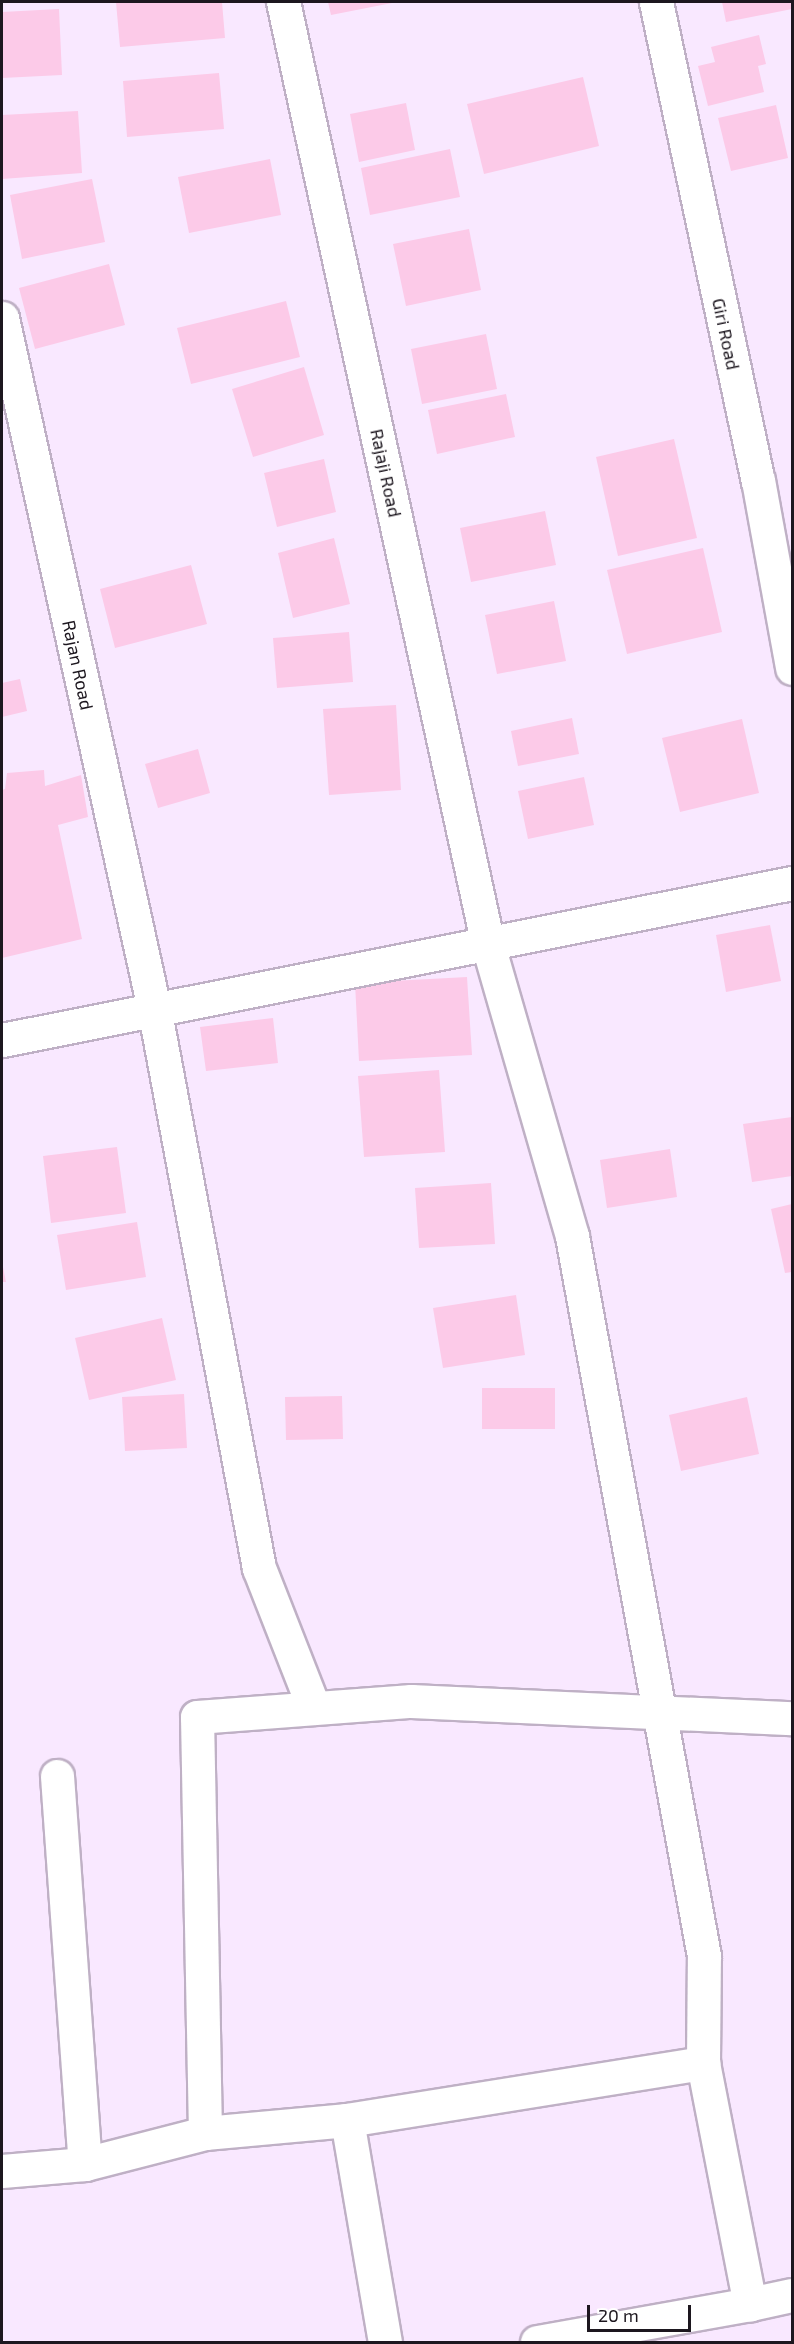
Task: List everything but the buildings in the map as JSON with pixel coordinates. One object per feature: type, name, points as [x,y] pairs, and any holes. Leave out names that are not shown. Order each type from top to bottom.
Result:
[{"type":"street","name":"Rajaji Road","points":[[283,2],[488,945],[572,1236],[704,1956],[703,2063],[750,2304]]},
{"type":"street","name":"Giri Road","points":[[656,2],[758,480],[792,668]]},
{"type":"street","name":"Rajan Road","points":[[2,318],[154,1013],[259,1568],[314,1708]]},
{"type":"street","points":[[2,1040],[154,1013],[792,883]]},
{"type":"street","points":[[205,2133],[197,1717],[411,1701],[659,1709],[792,1718]]},
{"type":"street","points":[[57,1776],[85,2164]]},
{"type":"street","points":[[2,2171],[85,2164],[205,2133],[347,2120],[703,2063]]},
{"type":"street","points":[[347,2120],[385,2343]]},
{"type":"street","points":[[537,2343],[652,2332],[750,2304],[792,2295]]}]
